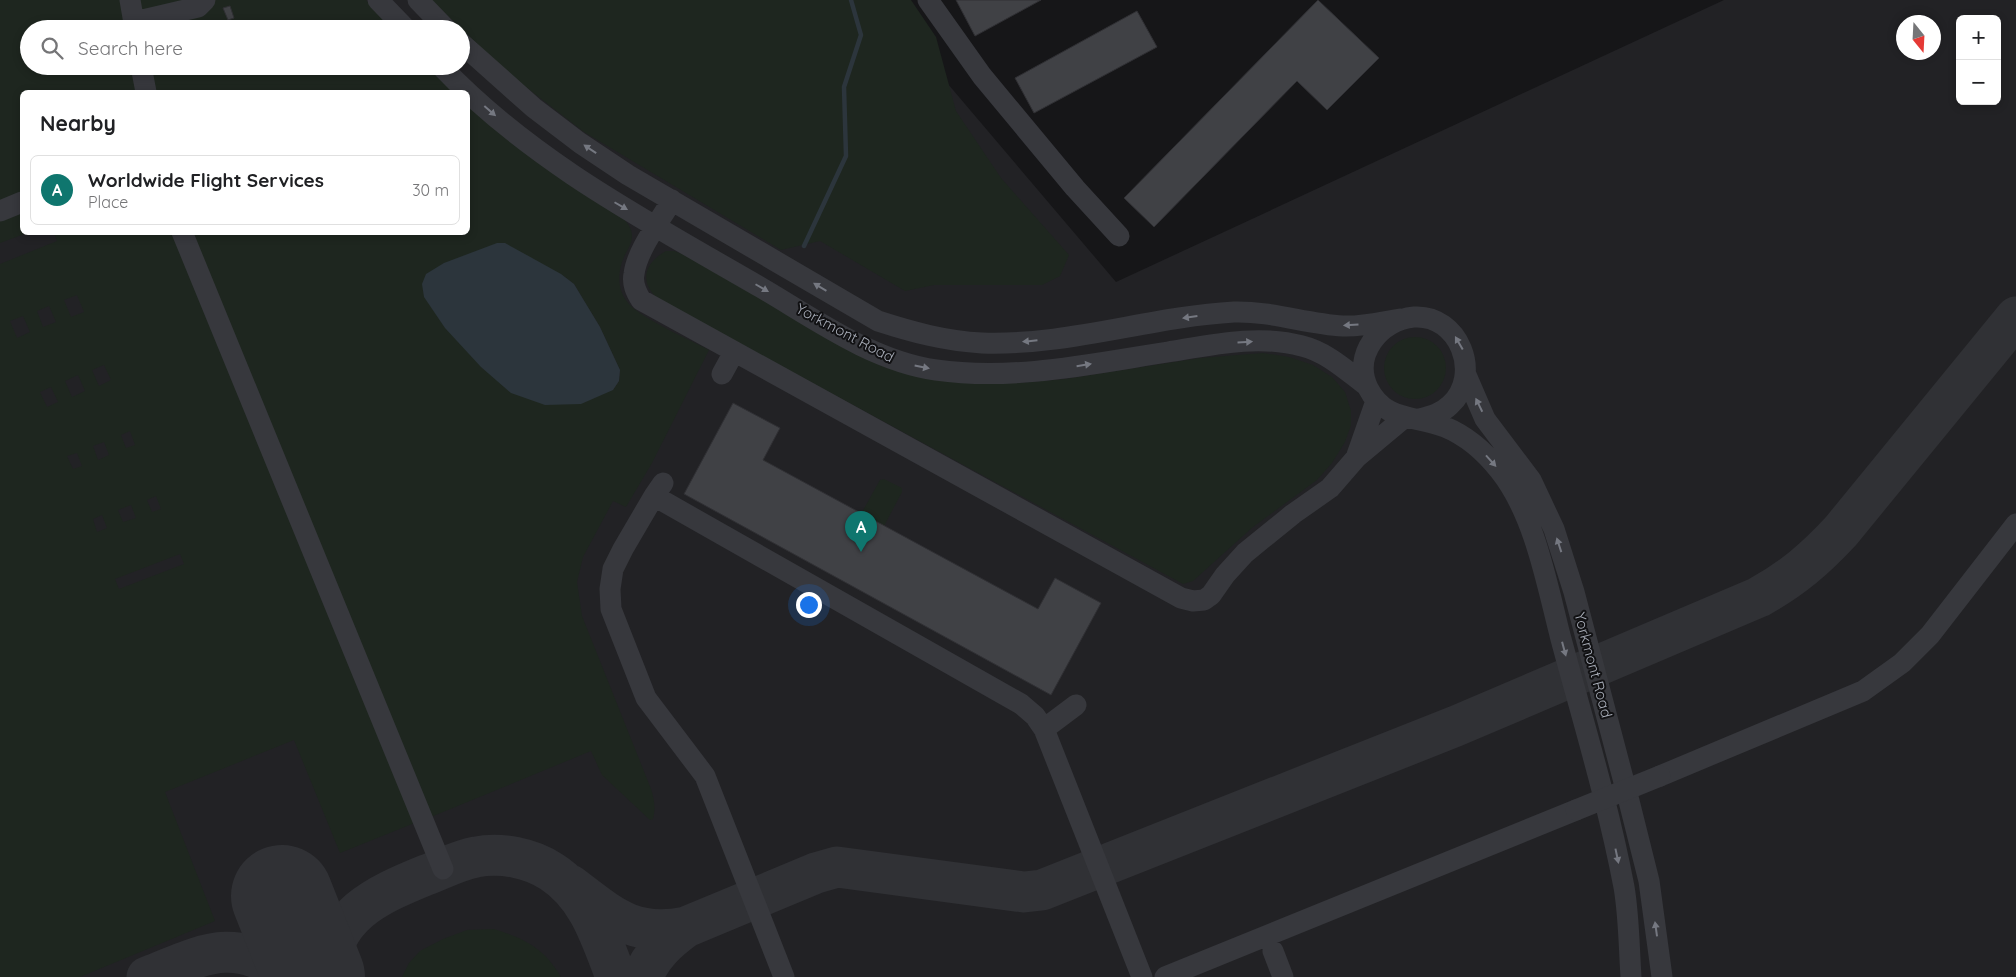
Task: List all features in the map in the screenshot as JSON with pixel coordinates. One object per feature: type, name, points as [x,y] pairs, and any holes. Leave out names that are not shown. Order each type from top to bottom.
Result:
[{"type":"street","points":[[130,0],[134,20]]},
{"type":"street","points":[[152,20],[198,7],[205,0]]},
{"type":"street","points":[[378,0],[397,20]]},
{"type":"street","points":[[418,0],[437,20]]},
{"type":"street","points":[[928,0],[982,76],[1075,188],[1119,236]]},
{"type":"street","name":"Yorkmont Road","points":[[470,52],[534,108],[628,175],[878,321],[922,335],[981,343],[1020,342],[1074,336],[1169,320],[1234,312],[1274,314],[1344,326],[1417,317],[1433,320],[1448,328],[1459,342],[1466,357],[1466,374],[1461,391],[1451,405],[1436,414],[1412,418]]},
{"type":"street","points":[[143,75],[146,90]]},
{"type":"street","name":"Yorkmont Road","points":[[449,75],[465,90]]},
{"type":"street","name":"Yorkmont Road","points":[[470,94],[566,170],[614,202],[871,350],[895,361],[914,366],[961,373],[1019,373],[1051,370],[1214,345],[1267,341],[1302,346],[1321,353],[1338,364],[1388,412],[1458,434],[1481,450],[1501,472],[1518,500],[1540,557],[1607,809],[1624,890],[1631,977]]},
{"type":"street","points":[[672,200],[639,257],[634,275],[635,290],[641,300],[1181,598],[1194,601],[1204,600],[1211,595],[1225,575],[1245,553],[1293,514],[1330,488],[1356,458],[1412,418]]},
{"type":"street","points":[[0,211],[20,203]]},
{"type":"street","points":[[183,235],[443,869]]},
{"type":"street","points":[[1356,458],[1371,394],[1364,370],[1366,354],[1373,339],[1379,332],[1385,326],[1400,319]]},
{"type":"street","points":[[722,374],[734,352]]},
{"type":"street","name":"Yorkmont Road","points":[[1466,374],[1485,419],[1531,480],[1554,529],[1574,592],[1630,801],[1649,881],[1662,977]]},
{"type":"street","points":[[784,977],[704,776],[646,698],[611,609],[610,589],[613,570],[623,548],[658,490],[1021,704],[1035,716],[1044,729],[1142,977]]},
{"type":"street","points":[[1165,977],[1660,776],[1863,691],[1902,663],[1930,635],[2016,524]]},
{"type":"street","points":[[1044,729],[1076,704]]},
{"type":"street","points":[[1273,951],[1283,977]]},
{"type":"shaded area","points":[[0,0],[902,0],[931,64],[1116,282],[1724,0],[2016,0],[2016,977],[0,977]]},
{"type":"shaded area","points":[[0,0],[125,0],[128,20],[20,20],[20,75],[138,75],[141,90],[20,90],[20,199],[0,207]]},
{"type":"shaded area","points":[[134,0],[200,0],[144,16]]},
{"type":"shaded area","points":[[213,0],[366,0],[385,20],[164,20]]},
{"type":"shaded area","points":[[431,0],[911,0],[936,37],[956,111],[1001,178],[1069,255],[1060,276],[1042,285],[934,285],[905,291],[820,241],[781,250],[584,132],[509,74],[470,37],[470,20],[452,20]]},
{"type":"shaded area","points":[[147,75],[438,75],[453,90],[150,90]]},
{"type":"shaded area","points":[[470,105],[624,219],[631,229],[632,236],[619,275],[620,288],[625,299],[635,310],[644,316],[709,350],[652,463],[626,507],[613,501],[583,557],[577,582],[582,616],[651,789],[654,800],[653,819],[650,820],[602,775],[591,751],[426,819],[187,235],[470,235]],"holes":[[[561,274],[574,284],[600,327],[620,370],[619,381],[613,390]]]},
{"type":"shaded area","points":[[20,208],[20,235],[22,235],[0,243],[0,216]]},
{"type":"shaded area","points":[[55,235],[177,235],[417,822],[340,853],[294,740],[165,792],[215,921],[80,977],[0,977],[0,264],[57,241]],"holes":[[[77,295],[84,312],[71,317],[64,300]],[[49,306],[56,322],[43,327],[37,311]],[[23,316],[30,332],[17,338],[10,321]],[[104,365],[111,380],[99,386],[92,370]],[[78,375],[85,391],[72,397],[65,381]],[[51,387],[58,402],[47,407],[40,392]],[[130,431],[135,445],[126,448],[121,435]],[[104,442],[109,455],[98,460],[93,446]],[[77,453],[82,466],[73,469],[67,456]],[[156,496],[161,509],[152,512],[147,500]],[[131,505],[136,518],[123,522],[118,510]],[[102,515],[107,528],[97,532],[93,519]],[[180,554],[184,564],[119,589],[115,579]]]},
{"type":"shaded area","points":[[497,243],[505,243],[561,274],[574,284],[600,327],[620,370],[619,381],[613,390],[581,404],[545,405],[511,393],[481,367],[445,328],[424,297],[422,284],[426,274],[444,263]]},
{"type":"shaded area","points":[[666,251],[682,254],[843,345],[1019,383],[1065,379],[1200,358],[1263,353],[1289,357],[1313,365],[1332,377],[1345,392],[1351,411],[1351,425],[1345,442],[1332,463],[1317,480],[1253,527],[1193,581],[1183,584],[658,299],[648,286],[646,280],[647,273],[653,261]]},
{"type":"shaded area","points":[[1415,337],[1427,340],[1437,346],[1443,356],[1446,368],[1443,380],[1437,390],[1427,396],[1415,399],[1403,396],[1393,390],[1387,380],[1384,368],[1387,356],[1393,346],[1403,340]]},
{"type":"shaded area","points":[[884,479],[902,488],[902,492],[884,526],[861,514],[880,480]]},
{"type":"shaded area","points":[[494,929],[533,946],[548,959],[561,977],[402,977],[409,963],[420,951],[443,939],[467,930]]},
{"type":"building","points":[[956,0],[1041,0],[975,36]]},
{"type":"building","points":[[1318,0],[1379,58],[1327,110],[1297,81],[1154,227],[1124,198]]},
{"type":"building","points":[[230,6],[234,18],[228,20],[223,8]]},
{"type":"building","points":[[1137,11],[1157,47],[1034,113],[1015,78]]},
{"type":"building","points":[[733,403],[780,428],[763,460],[1038,609],[1055,578],[1101,603],[1051,695],[684,494]]},
{"type":"waterway","points":[[804,246],[846,156],[844,87],[861,35],[851,0]]},
{"type":"taxiway","points":[[570,885],[597,906],[623,921],[636,926],[667,930],[686,927],[816,873],[837,867],[1024,892],[1042,890],[1456,726],[1759,597],[1783,583],[1841,531],[2016,317]]},
{"type":"taxiway","points":[[328,977],[330,956],[337,938],[347,923],[374,900],[390,891],[463,860],[495,855],[516,857],[544,867],[565,882],[576,893],[585,905],[599,933],[616,977]]},
{"type":"taxiway","points":[[643,977],[650,962],[660,949],[686,927]]},
{"type":"taxiway","points":[[147,977],[205,955],[221,953],[237,953],[253,957],[271,964],[292,977]]},
{"type":"runway","points":[[282,896],[314,977]]},
{"type":"place","name":"Worldwide Flight Services","points":[[861,552]]}]
